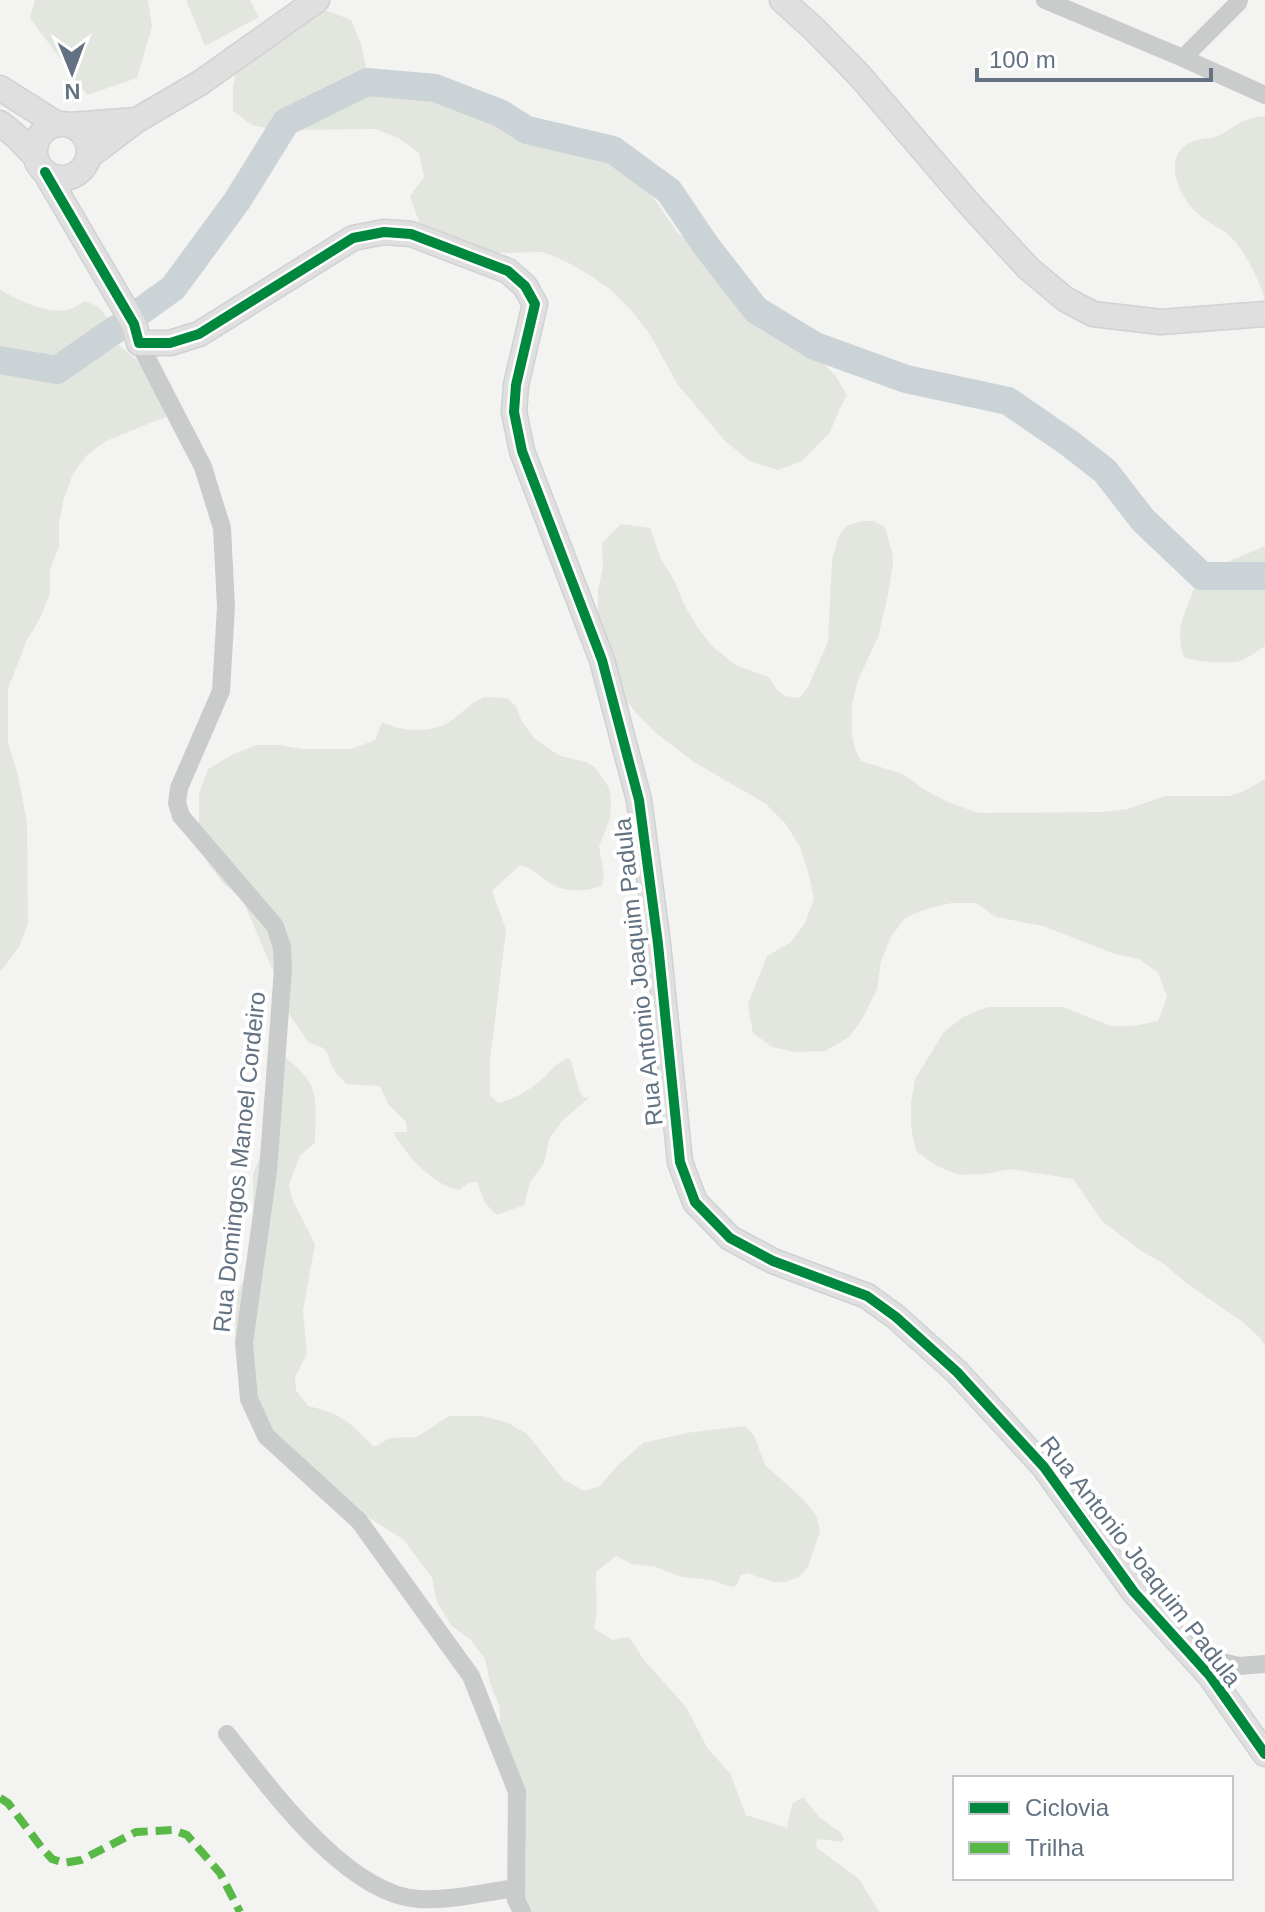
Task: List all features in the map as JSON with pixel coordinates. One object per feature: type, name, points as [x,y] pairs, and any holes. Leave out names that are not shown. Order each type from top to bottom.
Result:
[{"type":"street","points":[[88,157],[137,120],[200,83],[317,0]]},
{"type":"street","points":[[782,0],[860,76],[1028,268],[1065,299],[1093,314],[1161,322],[1265,314]]},
{"type":"street","points":[[1045,0],[1265,95]]},
{"type":"street","points":[[1183,58],[1239,0]]},
{"type":"street","points":[[0,88],[83,134],[87,141],[85,165],[71,176],[53,177],[0,123]]},
{"type":"street","points":[[137,120],[64,124],[42,132],[37,139],[40,164],[134,324],[139,343]]},
{"type":"street","points":[[69,214],[71,176]]},
{"type":"street","name":"Rua Antonio Joaquim Padula","points":[[139,343],[170,343],[199,334],[353,238],[384,232],[411,234],[508,271],[525,286],[535,304],[516,385],[514,412],[522,451],[602,660],[639,800],[658,944],[680,1162],[695,1202],[730,1238],[773,1261],[867,1296],[896,1317],[957,1372],[1044,1467],[1134,1592],[1210,1676],[1265,1754]]},
{"type":"street","name":"Rua Domingos Manoel Cordeiro","points":[[139,343],[203,467],[222,528],[226,607],[221,691],[179,788],[177,803],[181,816],[275,926],[282,947],[268,1171],[244,1343],[249,1399],[266,1436],[359,1521],[471,1676],[517,1792],[516,1903]]},
{"type":"street","points":[[1188,1653],[1239,1666],[1265,1664]]},
{"type":"street","points":[[227,1734],[311,1836],[364,1879],[388,1891],[417,1899],[516,1903]]},
{"type":"shaded area","points":[[35,0],[148,0],[152,27],[137,78],[87,95],[30,18]]},
{"type":"shaded area","points":[[186,0],[250,0],[259,17],[205,46]]},
{"type":"shaded area","points":[[304,11],[328,11],[351,20],[366,68],[419,86],[438,101],[509,119],[533,128],[557,143],[581,147],[648,190],[677,232],[696,247],[711,271],[797,337],[835,375],[847,395],[830,432],[802,461],[778,470],[750,461],[726,442],[678,385],[649,333],[611,290],[567,262],[543,252],[491,253],[420,225],[410,196],[424,177],[419,153],[400,139],[376,129],[276,130],[252,125],[233,111],[237,64]]},
{"type":"shaded area","points":[[1265,116],[1265,303],[1257,278],[1242,250],[1231,237],[1190,205],[1179,187],[1175,167],[1176,158],[1189,143],[1217,136],[1244,121]]},
{"type":"shaded area","points":[[0,289],[23,302],[51,310],[69,309],[85,301],[99,307],[109,321],[114,341],[146,368],[170,415],[106,441],[87,455],[73,474],[64,498],[59,522],[59,546],[50,570],[50,594],[26,642],[8,689],[8,742],[27,823],[28,923],[19,947],[0,972]]},
{"type":"shaded area","points":[[874,521],[885,527],[893,564],[878,637],[858,680],[852,705],[852,735],[861,761],[903,774],[948,802],[978,813],[1103,812],[1128,809],[1165,796],[1230,796],[1265,779],[1265,1345],[1244,1323],[1102,1221],[1073,1179],[1011,1169],[959,1175],[935,1165],[916,1151],[911,1127],[915,1079],[944,1032],[963,1017],[987,1007],[1063,1007],[1111,1026],[1134,1026],[1158,1021],[1167,997],[1158,973],[1139,959],[1115,954],[1043,926],[996,917],[976,903],[952,903],[905,918],[891,937],[881,961],[877,989],[863,1018],[849,1037],[825,1051],[796,1052],[772,1047],[753,1033],[748,1004],[767,956],[791,942],[805,923],[814,899],[809,875],[800,847],[785,823],[766,804],[694,762],[656,733],[622,695],[598,619],[602,543],[621,524],[650,528],[660,557],[684,604],[713,647],[737,666],[769,677],[785,696],[800,698],[828,642],[832,560],[838,538],[846,526]]},
{"type":"shaded area","points":[[1265,546],[1265,646],[1237,662],[1184,657],[1181,626],[1198,583],[1219,566]]},
{"type":"shaded area","points":[[484,697],[507,698],[516,706],[522,722],[535,739],[560,756],[586,762],[596,768],[609,788],[611,801],[610,818],[599,847],[604,874],[602,886],[581,890],[560,888],[520,865],[492,891],[506,930],[490,1060],[490,1095],[498,1103],[525,1092],[560,1062],[570,1058],[580,1093],[585,1098],[590,1097],[563,1120],[549,1139],[544,1163],[530,1182],[524,1205],[497,1215],[485,1203],[477,1182],[470,1182],[459,1190],[449,1187],[430,1175],[404,1149],[393,1132],[407,1132],[406,1122],[388,1104],[380,1086],[346,1084],[336,1073],[325,1050],[309,1043],[281,1002],[276,978],[242,898],[223,883],[209,865],[199,841],[199,793],[208,769],[232,755],[256,745],[351,749],[375,740],[382,722],[408,729],[436,728]]},
{"type":"shaded area","points":[[276,1051],[301,1071],[308,1081],[313,1090],[316,1112],[315,1143],[300,1155],[289,1185],[293,1201],[315,1244],[303,1311],[307,1354],[295,1377],[296,1390],[308,1406],[345,1420],[374,1447],[390,1438],[417,1437],[449,1416],[483,1416],[508,1423],[527,1434],[563,1479],[584,1491],[599,1487],[643,1443],[686,1433],[745,1426],[754,1435],[765,1465],[816,1515],[820,1531],[808,1567],[799,1577],[785,1582],[774,1582],[747,1573],[741,1575],[737,1585],[732,1587],[711,1580],[682,1577],[656,1567],[632,1564],[616,1556],[596,1572],[594,1628],[612,1640],[628,1637],[686,1707],[708,1749],[730,1773],[746,1815],[787,1828],[792,1804],[803,1797],[819,1817],[840,1832],[844,1839],[842,1842],[819,1839],[817,1848],[859,1879],[879,1912],[520,1912],[509,1802],[500,1760],[500,1707],[485,1659],[471,1640],[452,1626],[437,1602],[432,1578],[404,1540],[308,1479],[250,1403],[236,1350],[235,1298],[249,1269],[254,1245],[253,1174],[263,1150]]},
{"type":"waterway","points":[[134,316],[173,288],[237,201],[286,122],[367,82],[435,88],[500,113],[527,130],[613,150],[669,191],[756,310],[815,346],[906,379],[1008,401],[1105,471],[1143,520],[1202,576],[1265,576]]},
{"type":"waterway","points":[[0,360],[57,370],[116,329]]},
{"type":"marked path","points":[[0,1798],[8,1803],[52,1859],[64,1863],[81,1860],[136,1832],[173,1830],[187,1835],[220,1873],[240,1912]]},
{"type":"cycle path","points":[[45,172],[134,324],[139,343],[170,343],[199,334],[353,238],[384,232],[411,234],[508,271],[525,286],[535,304],[516,385],[514,412],[522,451],[602,660],[639,800],[658,944],[680,1162],[695,1202],[730,1238],[773,1261],[867,1296],[896,1317],[957,1372],[1044,1467],[1134,1592],[1210,1676],[1265,1754]]}]
